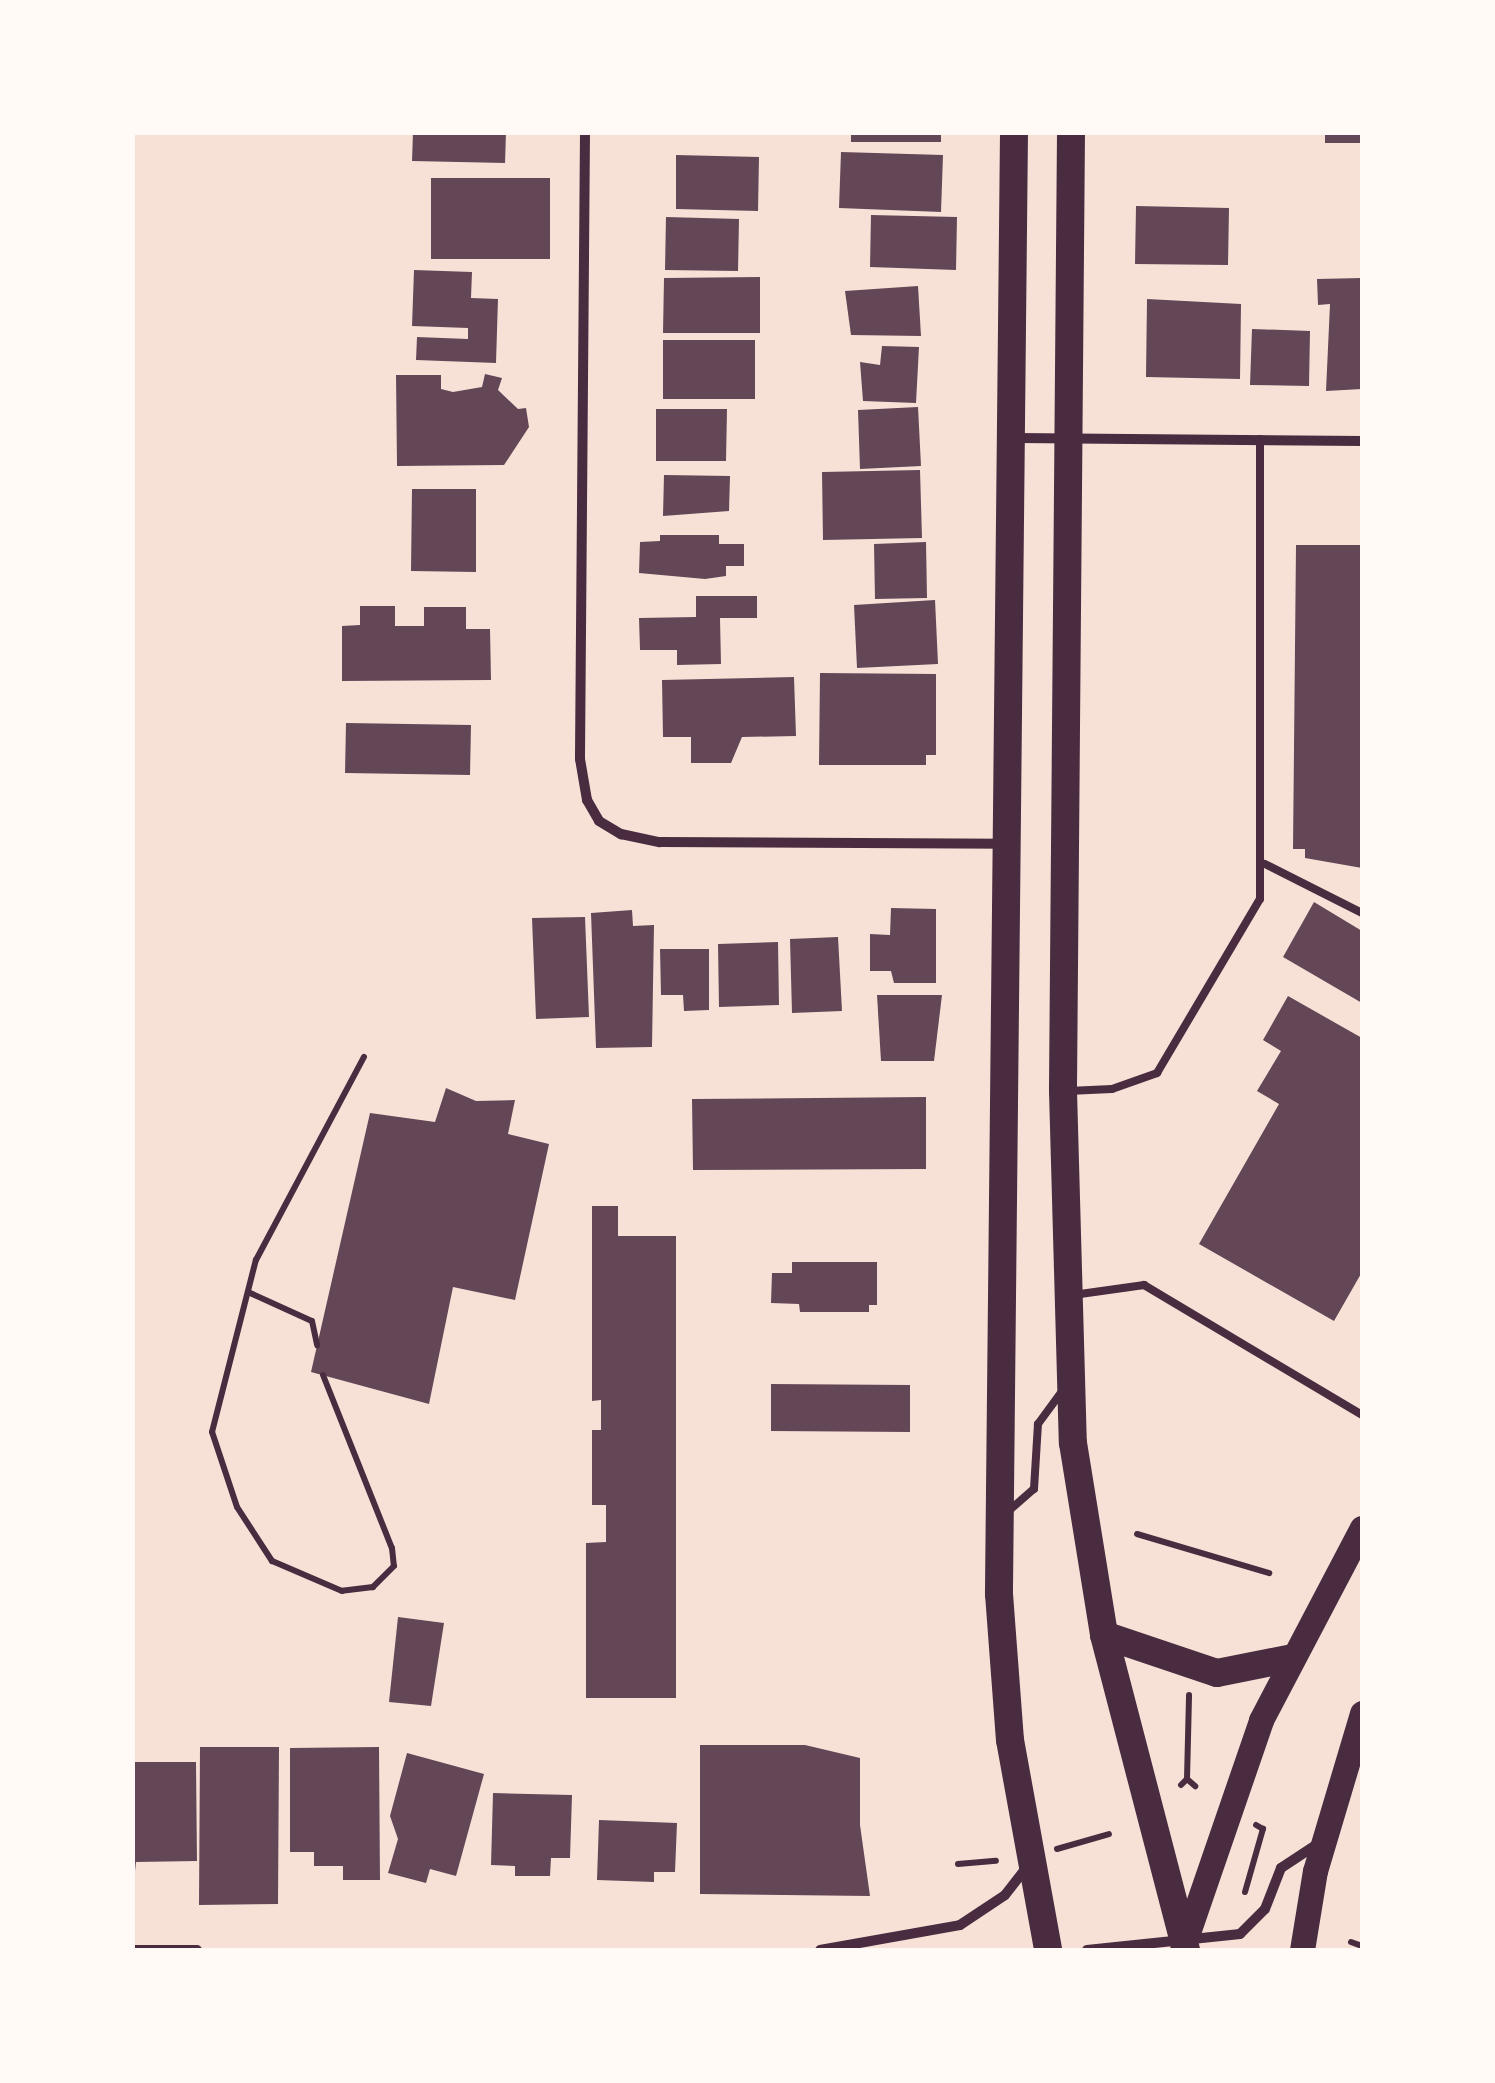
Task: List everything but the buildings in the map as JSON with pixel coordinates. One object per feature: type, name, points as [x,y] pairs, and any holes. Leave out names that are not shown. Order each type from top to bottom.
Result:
[{"type":"highway","points":[[1014,132],[998,1519],[1003,1660],[1029,1865],[1048,1950]]},
{"type":"highway","points":[[1070,132],[1063,1092],[1072,1443],[1104,1636],[1184,1948]]},
{"type":"highway","points":[[1104,1636],[1217,1673],[1292,1658]]},
{"type":"main road","points":[[1184,1948],[1226,1806],[1292,1658],[1362,1528]]},
{"type":"main road","points":[[1302,1950],[1324,1840],[1362,1713]]},
{"type":"street","points":[[585,132],[580,759],[587,800],[600,821],[621,834],[660,842],[1008,844]]},
{"type":"street","points":[[1012,438],[1362,440]]},
{"type":"street","points":[[1087,1950],[1184,1948],[1222,1939],[1255,1923],[1280,1868],[1324,1840]]},
{"type":"street","points":[[820,1950],[960,1925],[1005,1896],[1029,1865]]},
{"type":"street","points":[[132,1950],[197,1950]]},
{"type":"lane","points":[[1063,1092],[1112,1089],[1157,1073],[1260,899],[1266,864],[1260,439]]},
{"type":"lane","points":[[1266,864],[1362,913]]},
{"type":"lane","points":[[1068,1295],[1144,1285],[1362,1415]]},
{"type":"lane","points":[[998,1519],[1034,1489],[1038,1424],[1071,1378]]},
{"type":"path","points":[[323,1375],[392,1548],[390,1577],[373,1587],[342,1590],[272,1561],[237,1507],[212,1432],[256,1260],[364,1056]]},
{"type":"path","points":[[248,1292],[312,1321],[317,1345]]},
{"type":"path","points":[[1136,1534],[1269,1573]]},
{"type":"path","points":[[1189,1694],[1184,1782],[1195,1786]]},
{"type":"path","points":[[1255,1905],[1242,1900],[1263,1829],[1256,1825]]},
{"type":"path","points":[[1054,1850],[1109,1834]]},
{"type":"path","points":[[958,1864],[996,1861]]},
{"type":"path","points":[[1351,1942],[1362,1943]]}]
